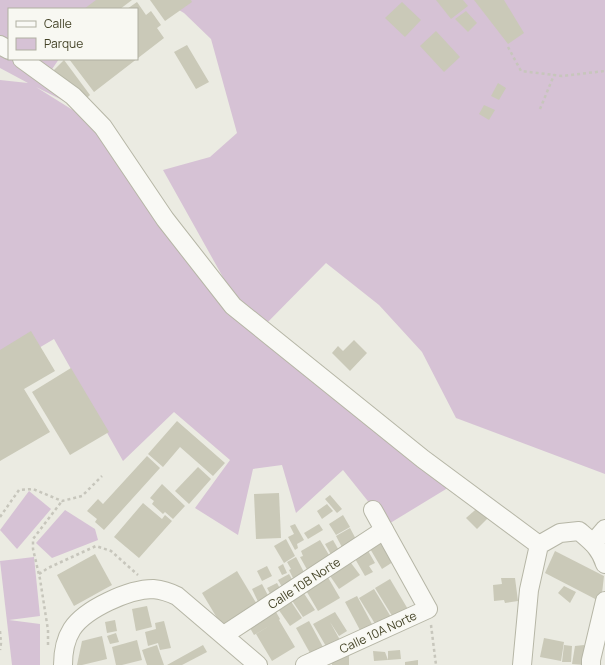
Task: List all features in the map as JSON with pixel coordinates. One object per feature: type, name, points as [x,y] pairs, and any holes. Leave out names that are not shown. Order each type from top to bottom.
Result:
[{"type":"street","points":[[23,60],[73,96],[103,127],[165,219],[232,306],[417,454],[539,545]]},
{"type":"street","points":[[373,510],[428,609]]},
{"type":"street","name":"Calle 10B Norte","points":[[224,635],[384,530]]},
{"type":"street","points":[[593,543],[605,530]]},
{"type":"street","points":[[522,665],[529,590],[539,545],[560,533],[579,531],[601,552],[605,564]]},
{"type":"street","points":[[63,665],[66,645],[72,628],[93,610],[109,601],[127,594],[152,589],[164,591],[177,596],[258,665]]},
{"type":"street","points":[[591,665],[605,601]]},
{"type":"street","name":"Calle 10A Norte","points":[[305,665],[428,609]]},
{"type":"path","points":[[508,47],[521,71],[562,76],[605,71]]},
{"type":"path","points":[[540,109],[554,75]]},
{"type":"path","points":[[0,517],[19,490],[33,489],[62,501],[82,496],[102,476]]},
{"type":"path","points":[[48,651],[48,630],[39,574],[33,548],[33,539],[62,501]]},
{"type":"path","points":[[39,574],[48,568],[96,546],[111,552],[141,579]]},
{"type":"path","points":[[428,609],[436,665]]},
{"type":"path","points":[[0,631],[0,650]]},
{"type":"green space","points":[[0,0],[107,0],[101,8],[8,8],[8,60],[58,60],[46,78],[96,117],[36,87],[95,124],[243,313],[163,170],[210,157],[237,133],[211,39],[184,13],[162,0],[605,0],[605,474],[456,418],[422,352],[379,305],[326,263],[259,331],[451,486],[387,525],[343,470],[296,513],[282,465],[253,469],[238,535],[195,508],[230,460],[174,412],[123,461],[54,339],[0,371],[0,80],[28,83],[0,68]]},
{"type":"green space","points":[[29,491],[51,509],[17,549],[0,530]]},
{"type":"green space","points":[[65,510],[95,529],[98,540],[52,558],[36,543]]},
{"type":"green space","points":[[34,557],[40,616],[9,620],[40,624],[40,665],[12,665],[0,561]]},
{"type":"building","points":[[96,0],[132,0],[121,8],[85,8]]},
{"type":"building","points":[[150,0],[191,0],[192,2],[165,21]]},
{"type":"building","points":[[436,0],[463,0],[468,6],[451,19]]},
{"type":"building","points":[[474,0],[504,0],[524,33],[508,44]]},
{"type":"building","points":[[137,2],[146,15],[151,11],[161,25],[157,28],[164,38],[138,58],[138,8],[128,8]]},
{"type":"building","points":[[402,2],[421,20],[405,37],[385,18]]},
{"type":"building","points":[[466,11],[477,23],[468,32],[455,19]]},
{"type":"building","points":[[436,31],[460,57],[444,72],[420,46]]},
{"type":"building","points":[[187,45],[209,82],[196,89],[174,52]]},
{"type":"building","points":[[64,60],[90,95],[77,107],[52,72]]},
{"type":"building","points":[[70,60],[136,60],[94,92]]},
{"type":"building","points":[[498,83],[506,88],[499,100],[491,96]]},
{"type":"building","points":[[484,105],[495,110],[489,120],[479,114]]},
{"type":"building","points":[[31,331],[55,371],[24,389],[50,432],[0,461],[0,350]]},
{"type":"building","points":[[354,340],[367,353],[350,371],[332,353],[338,346],[343,351]]},
{"type":"building","points":[[71,368],[109,432],[70,455],[32,392]]},
{"type":"building","points":[[177,421],[225,463],[213,476],[180,447],[163,467],[148,454]]},
{"type":"building","points":[[147,456],[160,468],[104,530],[95,522],[97,519],[87,511],[98,499],[103,504]]},
{"type":"building","points":[[198,467],[211,479],[189,504],[175,491]]},
{"type":"building","points":[[162,484],[185,506],[173,519],[165,512],[163,514],[152,504],[154,501],[150,498]]},
{"type":"building","points":[[279,493],[281,538],[256,539],[254,494]]},
{"type":"building","points":[[330,495],[342,509],[337,513],[325,499]]},
{"type":"building","points":[[143,503],[162,519],[165,515],[172,521],[139,558],[114,537]]},
{"type":"building","points":[[327,504],[333,511],[322,519],[317,511]]},
{"type":"building","points":[[482,504],[491,515],[477,529],[466,518]]},
{"type":"building","points":[[343,515],[350,527],[336,535],[329,524]]},
{"type":"building","points":[[295,524],[304,540],[297,544],[298,548],[295,550],[288,537],[294,534],[290,526]]},
{"type":"building","points":[[319,524],[323,530],[308,539],[304,533]]},
{"type":"building","points":[[350,528],[358,543],[344,551],[336,536]]},
{"type":"building","points":[[383,538],[396,560],[382,569],[369,547]]},
{"type":"building","points":[[286,539],[295,556],[284,563],[274,546]]},
{"type":"building","points":[[320,540],[332,560],[309,573],[300,557],[303,556],[301,551]]},
{"type":"building","points":[[333,540],[341,554],[333,558],[325,544]]},
{"type":"building","points":[[367,549],[375,563],[369,566],[373,572],[365,576],[354,557]]},
{"type":"building","points":[[555,551],[604,576],[601,602],[545,573]]},
{"type":"building","points":[[95,554],[112,585],[74,606],[57,575]]},
{"type":"building","points":[[296,557],[307,578],[296,584],[287,562]]},
{"type":"building","points":[[348,559],[360,575],[339,589],[328,573]]},
{"type":"building","points":[[283,564],[287,573],[282,575],[278,567]]},
{"type":"building","points":[[267,566],[272,576],[262,581],[257,571]]},
{"type":"building","points":[[237,571],[258,606],[223,628],[202,593]]},
{"type":"building","points":[[289,574],[296,586],[285,592],[278,580]]},
{"type":"building","points":[[326,574],[340,598],[318,611],[304,587]]},
{"type":"building","points":[[501,578],[515,578],[518,601],[505,603],[504,600],[494,601],[493,585],[502,584]]},
{"type":"building","points":[[390,579],[409,611],[394,619],[375,588]]},
{"type":"building","points":[[277,583],[283,594],[273,599],[267,588]]},
{"type":"building","points":[[262,584],[272,603],[261,608],[252,589]]},
{"type":"building","points":[[564,586],[576,592],[570,603],[558,593]]},
{"type":"building","points":[[301,589],[315,610],[303,617],[289,596]]},
{"type":"building","points":[[374,589],[391,617],[377,627],[359,598]]},
{"type":"building","points":[[357,596],[373,626],[361,632],[345,602]]},
{"type":"building","points":[[288,597],[302,618],[290,626],[276,606]]},
{"type":"building","points":[[272,605],[295,647],[272,661],[256,634],[271,625],[254,635],[246,621]]},
{"type":"building","points":[[147,606],[152,627],[136,631],[132,609]]},
{"type":"building","points":[[335,612],[347,631],[339,636],[330,622],[340,640],[327,648],[313,624]]},
{"type":"building","points":[[115,620],[117,631],[107,633],[105,622]]},
{"type":"building","points":[[164,621],[171,648],[160,650],[158,643],[148,646],[145,632],[156,629],[155,623]]},
{"type":"building","points":[[309,621],[323,647],[310,653],[296,628]]},
{"type":"building","points":[[116,633],[119,642],[110,644],[107,636]]},
{"type":"building","points":[[102,636],[107,659],[77,665],[82,641]]},
{"type":"building","points":[[544,638],[564,642],[561,661],[540,657]]},
{"type":"building","points":[[137,640],[142,660],[116,665],[112,647]]},
{"type":"building","points":[[157,645],[164,665],[147,665],[142,650]]},
{"type":"building","points":[[203,645],[207,652],[182,665],[167,665]]},
{"type":"building","points":[[564,645],[572,646],[571,662],[562,662]]},
{"type":"building","points":[[584,645],[585,665],[572,664],[575,646]]},
{"type":"building","points":[[400,650],[401,659],[388,660],[388,651]]},
{"type":"building","points":[[373,651],[385,652],[388,660],[374,661]]},
{"type":"building","points":[[349,653],[349,665],[332,665],[332,658]]},
{"type":"building","points":[[418,660],[418,665],[405,665],[405,662]]}]
